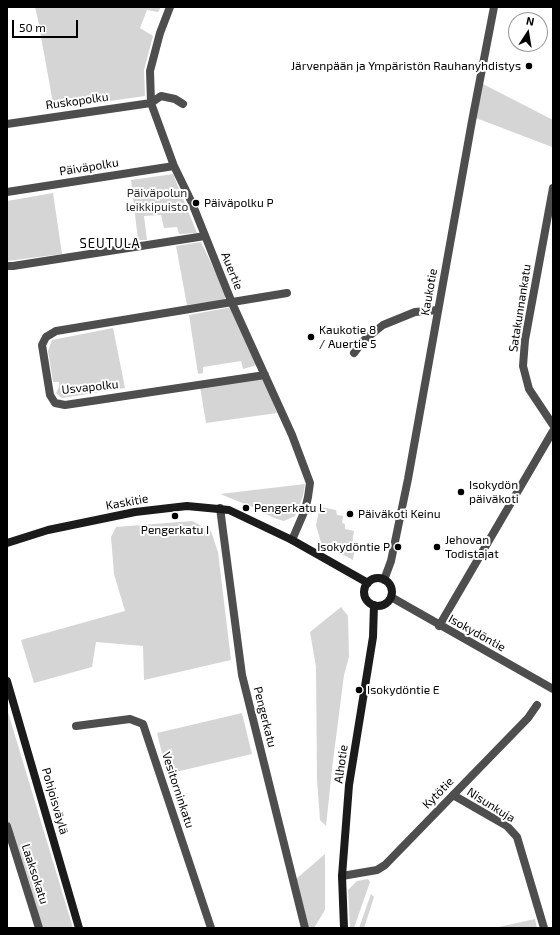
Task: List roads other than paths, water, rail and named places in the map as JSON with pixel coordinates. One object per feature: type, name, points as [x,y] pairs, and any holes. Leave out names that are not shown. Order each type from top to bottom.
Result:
[{"type":"street","name":"Auertie","points":[[170,7],[160,33],[150,71],[151,103],[174,166],[192,204],[232,303],[292,435],[310,483],[305,510],[292,540]]},
{"type":"street","name":"Kaukotie","points":[[384,580],[391,561],[408,479],[472,121],[494,7]]},
{"type":"street","name":"Ruskopolku","points":[[7,124],[151,103],[161,96],[175,98],[183,104]]},
{"type":"street","name":"Päiväpolku","points":[[7,192],[174,166]]},
{"type":"street","name":"Satakunnankatu","points":[[553,188],[525,340],[523,366],[529,389],[533,397],[553,425]]},
{"type":"street","points":[[7,266],[205,236]]},
{"type":"street","points":[[232,303],[287,293]]},
{"type":"street","name":"Usvapolku","points":[[232,303],[56,331],[46,337],[42,345],[50,395],[55,403],[65,405],[265,375]]},
{"type":"street","points":[[354,353],[363,341],[384,325],[415,312],[438,310]]},
{"type":"street","points":[[439,626],[553,432]]},
{"type":"street","name":"Kaskitie","points":[[7,542],[48,530],[135,512],[187,506],[229,510],[292,540]]},
{"type":"street","name":"Pengerkatu","points":[[220,508],[242,675],[305,928]]},
{"type":"street","points":[[292,540],[368,583]]},
{"type":"street","points":[[377,579],[384,580],[391,586],[391,597],[384,605],[374,605],[370,603],[365,596],[365,589],[368,583],[377,579]]},
{"type":"street","name":"Isokydöntie","points":[[391,597],[439,626],[553,689]]},
{"type":"street","name":"Alhotie","points":[[344,928],[342,876],[349,785],[373,637],[374,605]]},
{"type":"street","name":"Pohjoisväylä","points":[[7,681],[79,928]]},
{"type":"street","name":"Kytötie","points":[[342,876],[377,870],[385,864],[528,718],[537,705]]},
{"type":"street","name":"Vesitorninkatu","points":[[76,726],[130,719],[143,724],[211,928]]},
{"type":"street","name":"Nisunkuja","points":[[453,795],[507,826],[517,837],[544,928]]},
{"type":"street","name":"Laaksokatu","points":[[7,826],[40,928]]},
{"type":"place","name":"Järvenpään ja Ympäristön Rauhanyhdistys","points":[[529,66]]},
{"type":"place","name":"Päiväpolku P","points":[[196,203]]},
{"type":"place","name":"Kaukotie 8 / Auertie 5","points":[[311,337]]},
{"type":"place","name":"Isokydön päiväkoti","points":[[461,492]]},
{"type":"place","name":"Pengerkatu L","points":[[246,508]]},
{"type":"place","name":"Päiväkoti Keinu","points":[[350,514]]},
{"type":"place","name":"Pengerkatu I","points":[[175,516]]},
{"type":"place","name":"Isokydöntie P","points":[[398,547]]},
{"type":"place","name":"Jehovan Todistajat","points":[[437,547]]},
{"type":"place","name":"Isokydöntie E","points":[[359,690]]},
{"type":"district","name":"SEUTULA","points":[[110,244]]},
{"type":"park label","name":"Päiväpolun leikkipuisto","points":[[157,200]]}]
